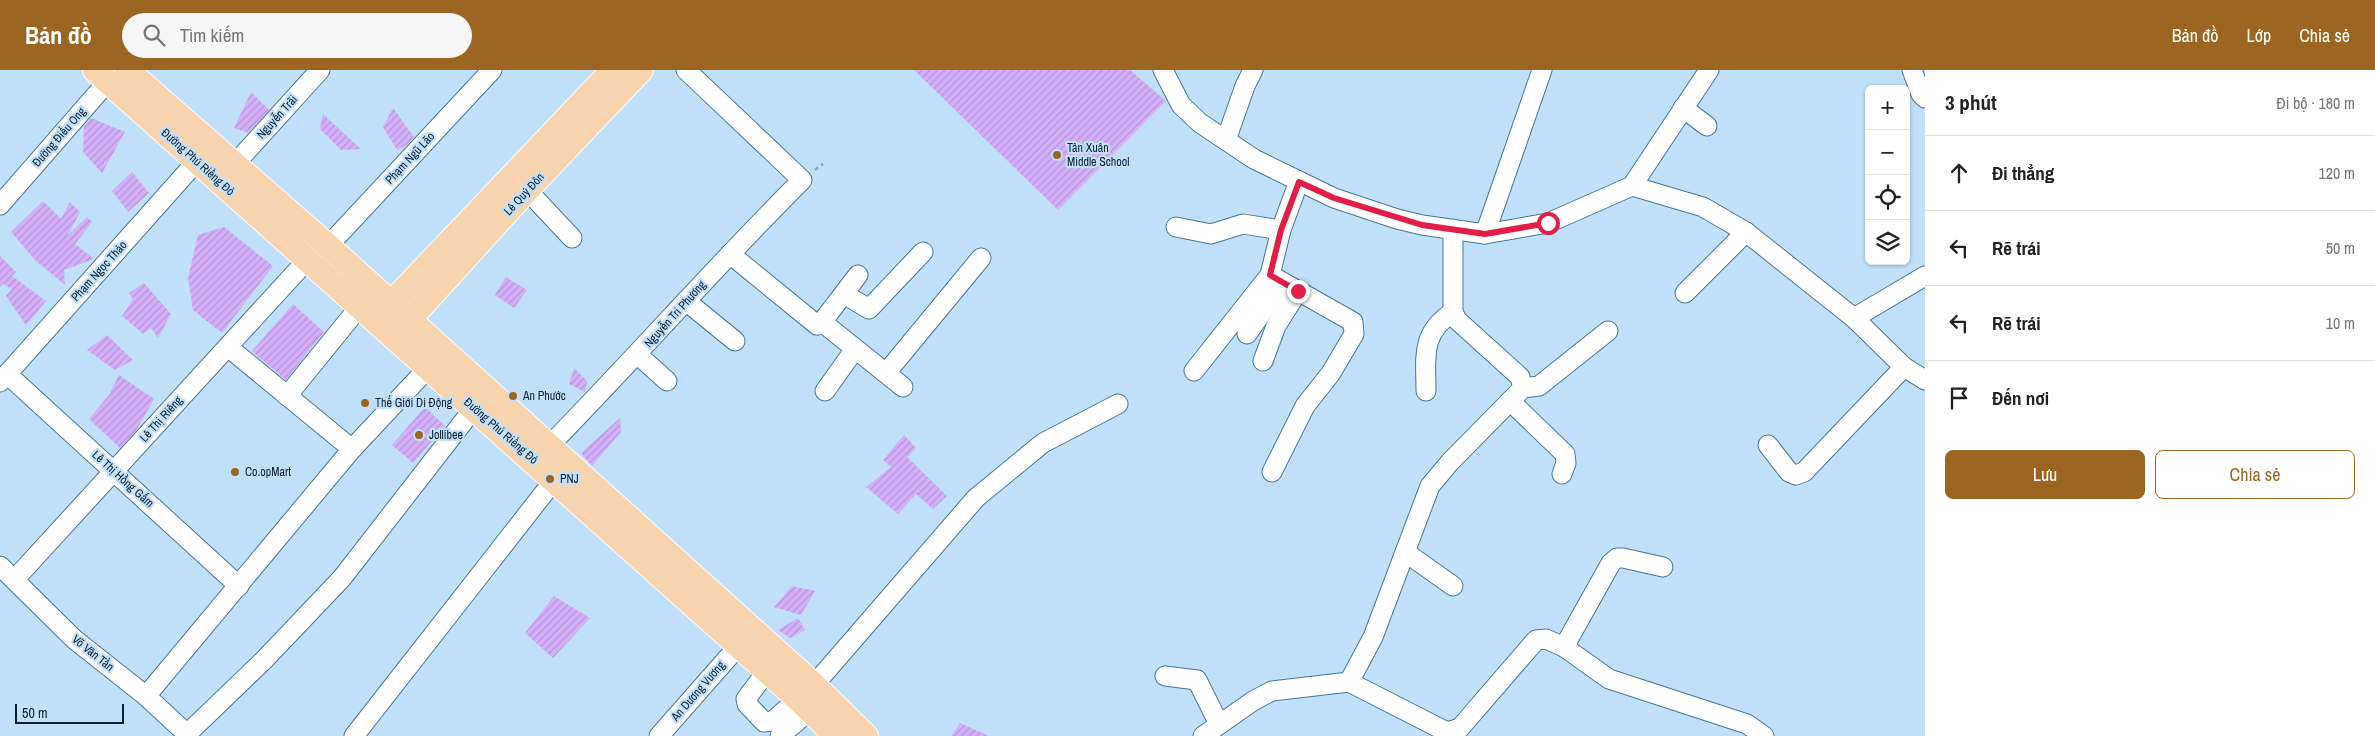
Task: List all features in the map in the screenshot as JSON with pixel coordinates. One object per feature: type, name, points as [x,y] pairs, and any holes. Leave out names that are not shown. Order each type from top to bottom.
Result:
[{"type":"main road","name":"Lê Quý Đôn","points":[[376,310],[613,70]]},
{"type":"main road","name":"Lê Quý Đôn","points":[[402,328],[527,190],[641,70]]},
{"type":"main road","name":"Đường Phú Riềng Đỏ","points":[[123,74],[234,165],[328,246],[376,310]]},
{"type":"main road","name":"Đường Phú Riềng Đỏ","points":[[123,74],[197,161],[308,259],[402,328],[548,447],[808,698],[836,736]]},
{"type":"main road","name":"Đường Phú Riềng Đỏ","points":[[402,328],[428,368],[555,479],[745,638],[767,671],[866,736]]},
{"type":"street","name":"Nguyễn Trãi","points":[[234,165],[320,70]]},
{"type":"street","name":"Phạm Ngũ Lão","points":[[328,246],[492,70]]},
{"type":"street","name":"Nguyễn Tri Phương","points":[[548,447],[638,355],[730,254],[802,180],[686,70]]},
{"type":"street","points":[[1163,70],[1181,105],[1200,123],[1254,159],[1299,182],[1334,198],[1397,219],[1422,225],[1485,234],[1548,223],[1632,186],[1708,70]]},
{"type":"street","points":[[1226,140],[1245,86],[1253,70]]},
{"type":"street","points":[[1485,234],[1542,70]]},
{"type":"street","points":[[1912,70],[1921,94],[1925,98]]},
{"type":"street","name":"Đường Điểu Ong","points":[[0,205],[123,74]]},
{"type":"street","points":[[1683,108],[1707,126]]},
{"type":"street","name":"Phạm Ngọc Thảo","points":[[3,378],[197,161]]},
{"type":"street","points":[[1263,361],[1276,326],[1284,283],[1281,230],[1299,182]]},
{"type":"street","points":[[1632,186],[1703,207],[1746,232],[1854,318],[1904,367],[1925,380]]},
{"type":"street","points":[[527,190],[572,238]]},
{"type":"street","points":[[1176,227],[1211,234],[1243,224],[1281,230]]},
{"type":"street","points":[[1452,229],[1453,312],[1457,320],[1520,377],[1517,395],[1565,454],[1566,463],[1562,474]]},
{"type":"street","points":[[1685,293],[1746,232]]},
{"type":"street","points":[[844,294],[869,309],[923,252]]},
{"type":"street","points":[[730,254],[814,325],[822,322],[858,275]]},
{"type":"street","points":[[886,374],[981,258]]},
{"type":"street","name":"Lê Thị Riêng","points":[[15,579],[308,259]]},
{"type":"street","points":[[1854,318],[1925,276]]},
{"type":"street","points":[[1247,334],[1284,283]]},
{"type":"street","points":[[1194,371],[1284,283]]},
{"type":"street","points":[[1272,472],[1305,406],[1331,373],[1354,334],[1353,322],[1284,283]]},
{"type":"street","points":[[686,301],[735,341]]},
{"type":"street","points":[[287,396],[376,310]]},
{"type":"street","points":[[1426,391],[1425,356],[1431,334],[1441,320],[1453,312]]},
{"type":"street","points":[[822,322],[854,350],[903,387]]},
{"type":"street","points":[[1348,682],[1373,637],[1430,486],[1450,462],[1517,395],[1540,386],[1608,331]]},
{"type":"street","points":[[228,346],[352,449]]},
{"type":"street","points":[[825,391],[854,350]]},
{"type":"street","points":[[638,355],[667,381]]},
{"type":"street","points":[[1768,445],[1789,472],[1796,475],[1804,472],[1904,367]]},
{"type":"street","points":[[146,696],[240,586],[352,449],[428,368]]},
{"type":"street","name":"Lê Thị Hồng Gấm","points":[[3,378],[114,471],[240,586]]},
{"type":"street","points":[[780,736],[808,698],[976,498],[1043,442],[1118,404]]},
{"type":"street","points":[[188,735],[264,660],[342,578],[474,408]]},
{"type":"street","points":[[354,736],[555,479]]},
{"type":"street","points":[[1405,552],[1453,586]]},
{"type":"street","points":[[1564,647],[1611,562],[1616,558],[1623,558],[1663,567]]},
{"type":"street","name":"Võ Văn Tần","points":[[0,566],[74,640],[146,696],[188,735]]},
{"type":"street","name":"An Dương Vương","points":[[659,736],[745,638]]},
{"type":"street","points":[[1203,736],[1253,701],[1272,691],[1348,682],[1447,732],[1454,732],[1460,728],[1536,640],[1546,640],[1564,647],[1609,679],[1747,724],[1764,736]]},
{"type":"street","points":[[767,671],[746,699],[747,704],[764,722],[773,721],[808,698]]},
{"type":"street","points":[[1165,676],[1197,680],[1219,724]]},
{"type":"building","name":"Tân Xuân Middle School","points":[[914,70],[1130,70],[1166,101],[1058,210]]},
{"type":"building","points":[[251,92],[269,110],[248,133],[234,128]]},
{"type":"building","points":[[393,108],[414,137],[407,145],[397,150],[383,127]]},
{"type":"building","points":[[323,114],[361,149],[341,150],[320,129]]},
{"type":"building","points":[[91,118],[125,132],[102,173],[83,152],[84,126]]},
{"type":"building","points":[[132,172],[149,193],[128,212],[112,191]]},
{"type":"building","points":[[43,201],[61,219],[70,202],[80,212],[67,236],[87,217],[92,222],[75,244],[94,259],[64,270],[65,285],[36,261],[11,232]]},
{"type":"building","points":[[224,227],[273,266],[222,333],[193,310],[188,278],[198,235]]},
{"type":"building","points":[[0,256],[16,272],[12,276],[46,301],[26,325],[6,296],[12,289],[3,284],[0,287]]},
{"type":"building","points":[[506,277],[527,290],[514,308],[495,295]]},
{"type":"building","points":[[144,283],[171,314],[158,338],[151,328],[143,334],[122,316],[133,299],[129,293]]},
{"type":"building","points":[[293,304],[324,332],[286,380],[252,351]]},
{"type":"building","points":[[107,335],[133,360],[115,370],[87,350]]},
{"type":"building","points":[[574,368],[587,381],[585,392],[569,384]]},
{"type":"building","points":[[119,375],[154,399],[136,431],[120,448],[89,419],[109,395]]},
{"type":"building","name":"Jollibee","points":[[425,407],[445,426],[413,463],[392,445]]},
{"type":"building","points":[[620,418],[621,432],[592,466],[581,453]]},
{"type":"building","points":[[904,435],[916,448],[907,457],[947,496],[933,509],[916,494],[898,514],[866,487],[891,467],[883,460]]},
{"type":"building","points":[[792,586],[815,591],[801,615],[774,607]]},
{"type":"building","points":[[554,596],[590,618],[553,658],[525,633]]},
{"type":"building","points":[[798,618],[805,630],[790,638],[778,630]]},
{"type":"building","points":[[960,723],[989,736],[951,736]]},
{"type":"place","name":"Tân Xuân Middle School","points":[[1057,155]]},
{"type":"place","name":"An Phước","points":[[513,396]]},
{"type":"place","name":"Thế Giới Di Động","points":[[365,403]]},
{"type":"place","name":"Jollibee","points":[[419,435]]},
{"type":"place","name":"Co.opMart","points":[[235,472]]},
{"type":"place","name":"PNJ","points":[[550,479]]},
{"type":"route","points":[[1298,291],[1270,275],[1281,230],[1299,182],[1334,198],[1397,219],[1422,225],[1485,234],[1548,223]]}]
